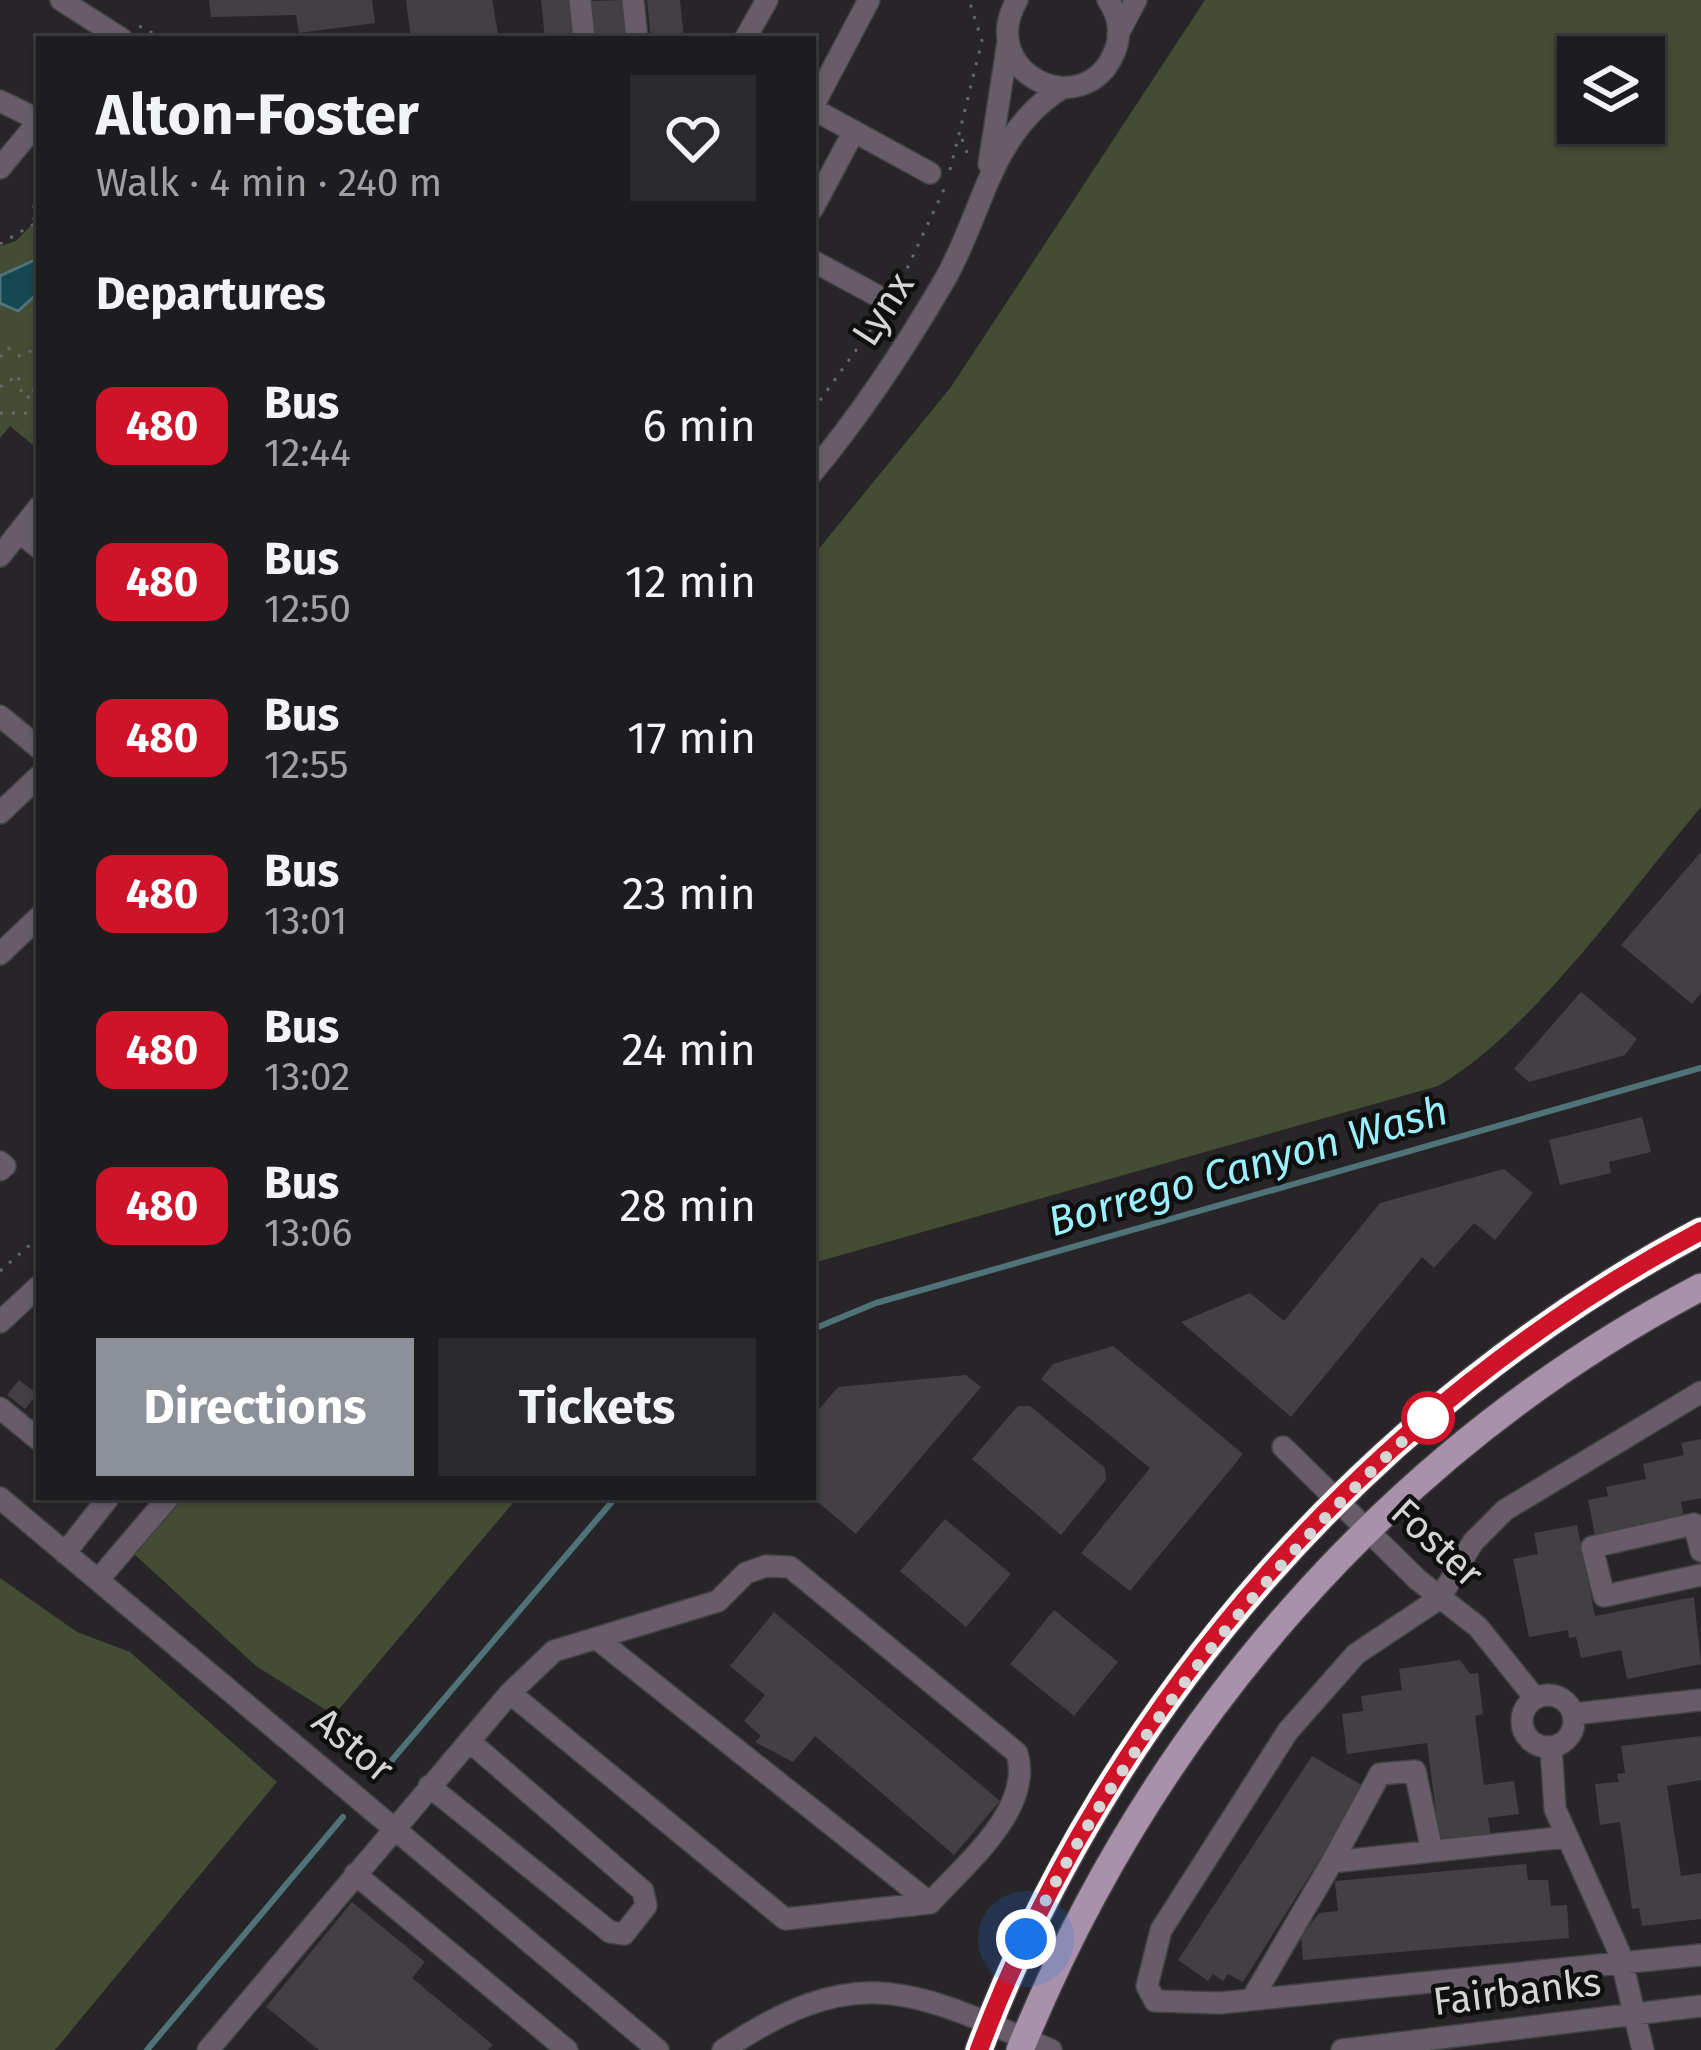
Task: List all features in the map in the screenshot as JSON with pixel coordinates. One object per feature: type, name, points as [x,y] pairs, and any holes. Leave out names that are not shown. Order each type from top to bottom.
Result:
[{"type":"main road","points":[[979,2050],[1054,1882],[1147,1730],[1251,1595],[1432,1414],[1511,1349],[1614,1280],[1701,1231]]},
{"type":"main road","points":[[1032,2046],[1094,1892],[1186,1741],[1271,1632],[1368,1528],[1533,1393],[1698,1290]]},
{"type":"street","points":[[61,0],[111,36]]},
{"type":"street","points":[[580,0],[584,36]]},
{"type":"street","points":[[633,0],[637,36]]},
{"type":"street","points":[[747,36],[767,0]]},
{"type":"street","points":[[816,101],[869,0]]},
{"type":"street","points":[[996,0],[1017,65],[1030,78],[1062,88]]},
{"type":"street","name":"Lynx","points":[[989,171],[1007,34],[1017,0]]},
{"type":"street","points":[[1108,0],[1118,35]]},
{"type":"street","points":[[1118,35],[1136,0]]},
{"type":"street","name":"Lynx","points":[[816,468],[845,434],[947,276],[989,171],[1037,104],[1062,88],[1098,75],[1111,61],[1118,35]]},
{"type":"street","points":[[0,101],[36,119]]},
{"type":"street","points":[[816,109],[930,173]]},
{"type":"street","points":[[0,168],[36,124]]},
{"type":"street","points":[[816,202],[854,131]]},
{"type":"street","points":[[816,263],[876,295]]},
{"type":"street","points":[[0,556],[36,511]]},
{"type":"street","points":[[19,532],[36,546]]},
{"type":"street","points":[[0,716],[36,746]]},
{"type":"street","points":[[0,813],[36,779]]},
{"type":"street","points":[[0,954],[34,930]]},
{"type":"street","points":[[0,1322],[36,1289]]},
{"type":"street","points":[[1701,1392],[1505,1510],[1473,1542],[1440,1598],[1356,1654],[1288,1731],[1161,1930],[1148,1986],[1155,2001],[1252,2000],[1701,1955]]},
{"type":"street","points":[[0,1408],[36,1438]]},
{"type":"street","name":"Foster","points":[[1283,1447],[1440,1598],[1478,1628],[1535,1698]]},
{"type":"street","name":"Astor","points":[[0,1498],[658,2050]]},
{"type":"street","points":[[65,1553],[107,1500]]},
{"type":"street","points":[[98,1580],[167,1500]]},
{"type":"street","points":[[1701,1551],[1694,1524],[1592,1547],[1604,1596],[1701,1575]]},
{"type":"street","points":[[213,2048],[394,1826],[510,1693],[554,1651],[718,1601],[746,1574],[766,1566],[790,1567],[1017,1753],[1022,1769],[1016,1799],[930,1903],[785,1919],[510,1693]]},
{"type":"street","points":[[596,1638],[930,1903]]},
{"type":"street","points":[[1555,1696],[1573,1714],[1569,1737],[1552,1747],[1532,1741],[1522,1724],[1535,1698],[1555,1696]]},
{"type":"street","points":[[1573,1714],[1701,1700]]},
{"type":"street","points":[[429,1786],[610,1932],[624,1934],[646,1906],[643,1891],[469,1741]]},
{"type":"street","points":[[1552,1747],[1555,1809],[1623,1966],[1643,2050]]},
{"type":"street","points":[[1252,2000],[1380,1774],[1415,1771],[1432,1851]]},
{"type":"street","points":[[1332,1862],[1566,1838]]},
{"type":"street","points":[[355,1874],[567,2050]]},
{"type":"street","points":[[723,2050],[778,2013],[821,1998],[862,1992],[925,1999],[989,2023],[1032,2046]]},
{"type":"street","name":"Fairbanks","points":[[1342,2050],[1701,2006]]},
{"type":"path","points":[[816,406],[911,269],[934,218],[966,122],[982,41],[969,0]]},
{"type":"path","points":[[0,244],[36,221],[34,205]]},
{"type":"path","points":[[0,357],[8,348],[20,356],[36,348]]},
{"type":"path","points":[[0,388],[18,375],[22,396],[32,398],[36,380]]},
{"type":"path","points":[[0,413],[36,413]]},
{"type":"path","points":[[0,1270],[36,1240]]},
{"type":"green space","points":[[1205,0],[1701,0],[1701,807],[1544,996],[1509,1032],[1438,1086],[816,1262],[816,552],[951,387]]},
{"type":"green space","points":[[36,220],[36,448],[10,426],[0,438],[0,246],[16,241]]},
{"type":"green space","points":[[179,1500],[515,1500],[334,1715],[256,1666],[134,1554]]},
{"type":"green space","points":[[0,1578],[77,1632],[130,1652],[277,1782],[55,2050],[0,2050]]},
{"type":"water","points":[[36,259],[36,295],[18,311],[0,303],[0,276]]},
{"type":"building","points":[[209,0],[372,0],[375,23],[299,33],[296,15],[211,17]]},
{"type":"building","points":[[406,0],[492,0],[498,36],[411,36]]},
{"type":"building","points":[[541,0],[569,0],[572,36],[545,36]]},
{"type":"building","points":[[623,0],[627,36],[593,36],[589,1]]},
{"type":"building","points":[[647,0],[680,0],[684,36],[651,36]]},
{"type":"building","points":[[1701,852],[1701,993],[1692,1004],[1621,945]]},
{"type":"building","points":[[1581,992],[1637,1039],[1625,1055],[1529,1082],[1514,1069]]},
{"type":"building","points":[[1642,1117],[1651,1152],[1609,1162],[1611,1173],[1560,1185],[1549,1140]]},
{"type":"building","points":[[1504,1169],[1533,1193],[1495,1240],[1474,1223],[1434,1268],[1422,1257],[1291,1417],[1181,1322],[1250,1293],[1284,1321],[1380,1203]]},
{"type":"building","points":[[1113,1346],[1243,1454],[1130,1591],[1081,1553],[1150,1468],[1041,1379],[1053,1364]]},
{"type":"building","points":[[966,1375],[981,1387],[856,1534],[815,1500],[816,1413],[838,1387]]},
{"type":"building","points":[[19,1380],[36,1393],[25,1409],[7,1395]]},
{"type":"building","points":[[1018,1406],[1030,1406],[1105,1468],[1106,1480],[1061,1535],[972,1459]]},
{"type":"building","points":[[1701,1439],[1701,1498],[1681,1502],[1684,1517],[1595,1535],[1588,1500],[1608,1496],[1606,1487],[1646,1479],[1643,1464],[1684,1455],[1681,1443]]},
{"type":"building","points":[[945,1519],[1011,1574],[966,1627],[900,1571]]},
{"type":"building","points":[[1577,1525],[1595,1616],[1694,1597],[1701,1664],[1627,1679],[1621,1650],[1581,1658],[1576,1637],[1569,1638],[1568,1630],[1529,1637],[1513,1559],[1538,1554],[1534,1533]]},
{"type":"building","points":[[1054,1610],[1118,1662],[1074,1716],[1010,1664]]},
{"type":"building","points":[[774,1612],[1000,1801],[954,1855],[815,1736],[793,1762],[755,1742],[761,1736],[744,1721],[765,1695],[730,1666]]},
{"type":"building","points":[[1460,1660],[1470,1674],[1478,1673],[1483,1714],[1475,1716],[1484,1785],[1514,1781],[1519,1814],[1488,1818],[1491,1836],[1440,1843],[1427,1743],[1347,1754],[1342,1714],[1363,1711],[1361,1696],[1402,1690],[1399,1669]]},
{"type":"building","points":[[1701,1736],[1701,1780],[1667,1786],[1681,1876],[1701,1873],[1701,1919],[1642,1926],[1639,1908],[1632,1909],[1620,1822],[1600,1825],[1595,1784],[1619,1782],[1617,1774],[1625,1773],[1621,1746]]},
{"type":"building","points":[[1312,1756],[1365,1787],[1243,1982],[1228,1974],[1223,1981],[1213,1974],[1208,1981],[1178,1960]]},
{"type":"building","points":[[1526,1864],[1528,1880],[1548,1880],[1551,1906],[1567,1905],[1569,1938],[1303,1960],[1301,1936],[1319,1913],[1338,1911],[1335,1881]]},
{"type":"building","points":[[352,1902],[425,1962],[412,1978],[493,2045],[488,2050],[319,2050],[266,2007]]},
{"type":"waterway","name":"Borrego Canyon Wash","points":[[816,1328],[876,1303],[1701,1068]]},
{"type":"waterway","name":"Borrego Canyon Wash","points":[[375,1780],[613,1500]]},
{"type":"waterway","name":"Borrego Canyon Wash","points":[[147,2050],[343,1817]]},
{"type":"bus line","name":"480","points":[[979,2050],[1026,1939],[1073,1847],[1185,1676],[1251,1595],[1369,1473],[1495,1362],[1614,1280],[1701,1231]]},
{"type":"route","points":[[1026,1939],[1102,1799],[1185,1676],[1302,1539],[1432,1414],[1428,1418]]}]
